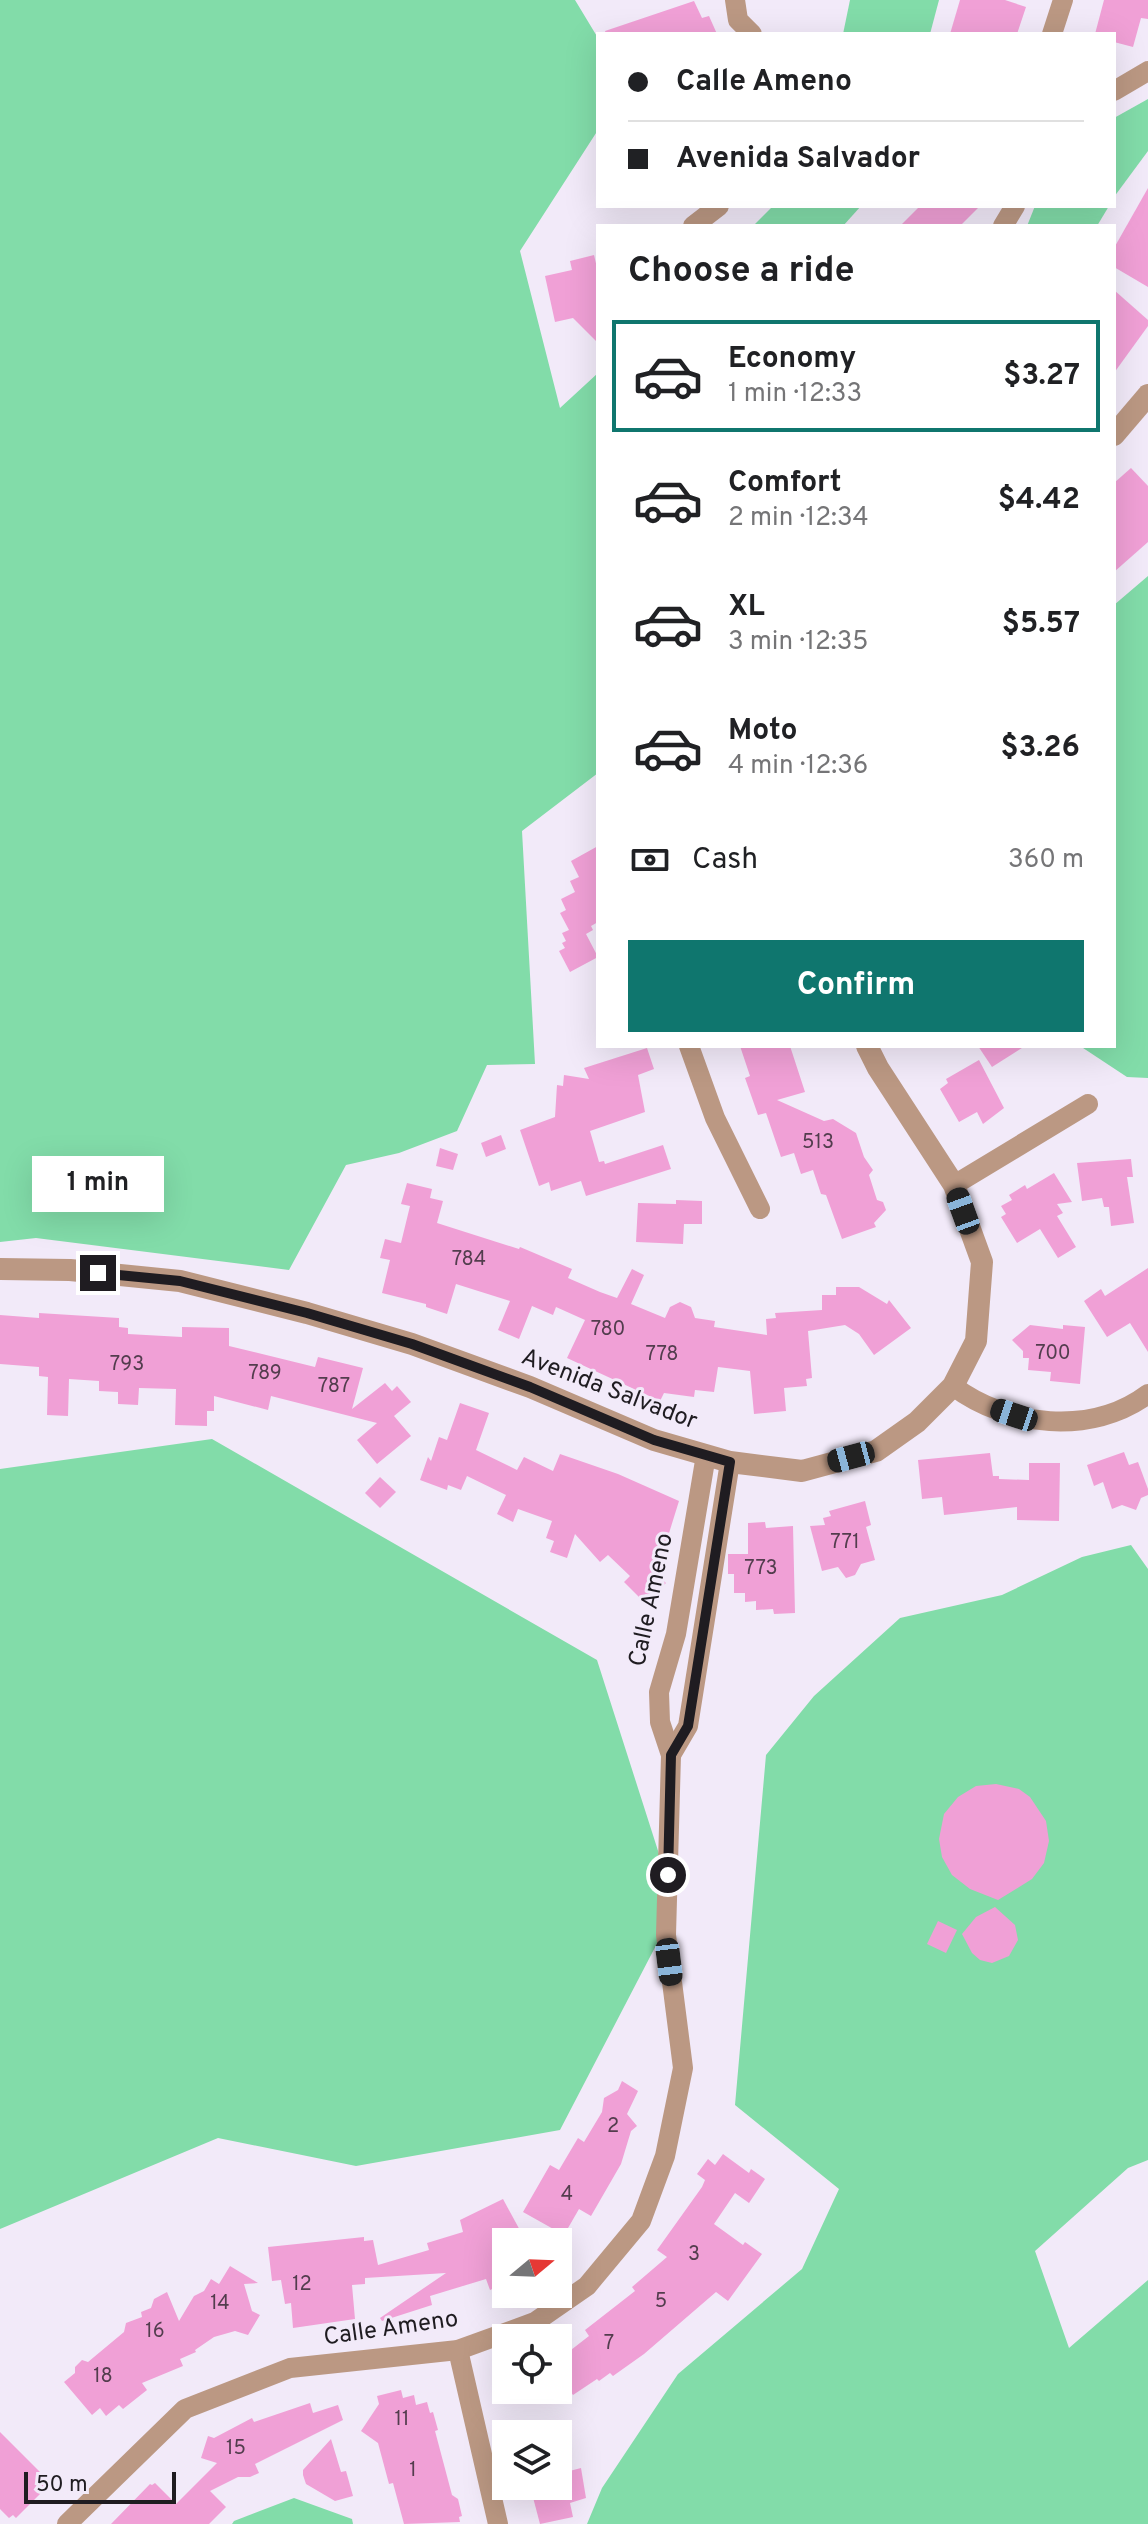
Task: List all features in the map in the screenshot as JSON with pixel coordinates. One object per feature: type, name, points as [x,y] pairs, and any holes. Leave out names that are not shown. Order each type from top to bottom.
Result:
[{"type":"street","points":[[735,0],[738,20],[750,32]]},
{"type":"street","points":[[1053,32],[1063,0]]},
{"type":"street","points":[[1116,90],[1148,71]]},
{"type":"street","points":[[696,224],[716,208]]},
{"type":"street","points":[[1116,433],[1148,395]]},
{"type":"street","points":[[690,1048],[715,1118],[760,1209]]},
{"type":"street","name":"Avenida Salvador","points":[[0,1269],[70,1270],[180,1281],[307,1313],[412,1344],[530,1387],[654,1440],[730,1462],[802,1471],[876,1451],[917,1422],[953,1386],[976,1341],[982,1262],[954,1185],[868,1048]]},
{"type":"street","points":[[954,1185],[1088,1104]]},
{"type":"street","points":[[953,1386],[974,1402],[1035,1421],[1106,1418],[1148,1394]]},
{"type":"street","name":"Calle Ameno","points":[[67,2524],[185,2409],[290,2368],[458,2350],[535,2322],[587,2286],[641,2221],[660,2169],[683,2068],[666,1935],[671,1755],[660,1722],[659,1692],[676,1634],[706,1455]]},
{"type":"street","name":"Calle Ameno","points":[[671,1755],[688,1726],[730,1462]]},
{"type":"street","points":[[458,2350],[498,2524]]},
{"type":"green space","points":[[0,0],[575,0],[596,35],[596,133],[520,251],[560,408],[596,375],[596,775],[522,831],[535,1064],[487,1065],[457,1131],[399,1153],[346,1165],[289,1270],[36,1238],[0,1242]]},
{"type":"green space","points":[[850,0],[939,0],[931,32],[843,32]]},
{"type":"green space","points":[[1148,99],[1148,151],[1116,194],[1116,117]]},
{"type":"green space","points":[[771,208],[859,208],[845,224],[755,224]]},
{"type":"green space","points":[[1034,208],[1108,208],[1098,224],[1028,224]]},
{"type":"green space","points":[[1148,576],[1148,1078],[1127,1077],[1083,1048],[1116,1048],[1116,603]]},
{"type":"green space","points":[[212,1439],[597,1660],[676,1907],[560,2130],[356,2166],[218,2138],[0,2229],[0,1469]]},
{"type":"green space","points":[[1131,1545],[1148,1569],[1148,2160],[1128,2168],[1035,2251],[1069,2348],[1148,2280],[1148,2524],[587,2524],[602,2488],[678,2374],[802,2269],[839,2189],[735,2105],[766,1755],[814,1696],[900,1618],[1002,1595],[1082,1557]]},
{"type":"green space","points":[[294,2498],[352,2519],[353,2524],[232,2524],[234,2521]]},
{"type":"building","points":[[960,0],[1005,0],[1026,7],[1018,32],[951,32]]},
{"type":"building","points":[[1104,0],[1148,0],[1148,19],[1141,18],[1133,47],[1116,43],[1116,32],[1096,32]]},
{"type":"building","points":[[694,1],[702,18],[709,16],[716,32],[605,32]]},
{"type":"building","points":[[1148,188],[1148,287],[1116,268],[1116,244]]},
{"type":"building","points":[[918,208],[978,208],[962,224],[902,224]]},
{"type":"building","points":[[594,255],[596,341],[573,318],[555,322],[545,276],[572,270],[570,261]]},
{"type":"building","points":[[1116,292],[1148,320],[1148,326],[1116,370]]},
{"type":"building","points":[[1131,468],[1148,486],[1148,542],[1116,570],[1116,481]]},
{"type":"building","points":[[596,847],[596,923],[591,926],[593,930],[586,934],[596,958],[570,972],[559,951],[565,948],[562,933],[569,930],[560,913],[566,910],[561,899],[575,892],[570,881],[579,877],[571,861]]},
{"type":"building","points":[[647,1048],[654,1069],[638,1075],[645,1112],[590,1131],[599,1162],[604,1161],[605,1164],[663,1145],[671,1169],[586,1196],[581,1181],[551,1191],[549,1182],[539,1186],[520,1130],[555,1117],[557,1085],[563,1086],[564,1075],[589,1079],[584,1068]]},
{"type":"building","points":[[741,1048],[791,1048],[805,1092],[777,1100],[824,1121],[833,1119],[856,1133],[864,1157],[873,1170],[869,1175],[877,1200],[883,1202],[886,1210],[874,1223],[876,1227],[842,1239],[813,1170],[801,1174],[794,1153],[781,1157],[766,1113],[758,1115],[745,1078],[750,1076]]},
{"type":"building","points":[[979,1048],[1022,1048],[992,1067]]},
{"type":"building","points":[[979,1060],[1004,1108],[983,1124],[977,1112],[959,1122],[940,1089],[948,1083],[946,1079]]},
{"type":"building","points":[[501,1135],[506,1149],[486,1157],[481,1143]]},
{"type":"building","points":[[440,1148],[458,1154],[453,1170],[436,1166]]},
{"type":"building","points":[[1131,1159],[1133,1177],[1127,1177],[1134,1223],[1111,1226],[1109,1207],[1104,1207],[1102,1198],[1082,1201],[1077,1163]]},
{"type":"building","points":[[1054,1173],[1072,1202],[1057,1204],[1063,1213],[1057,1216],[1076,1247],[1058,1258],[1040,1229],[1017,1243],[1001,1217],[1006,1214],[1001,1206],[1012,1200],[1009,1195],[1025,1185],[1027,1189]]},
{"type":"building","points":[[407,1183],[432,1189],[430,1198],[443,1201],[437,1223],[520,1247],[572,1269],[568,1278],[600,1292],[617,1298],[632,1269],[644,1275],[631,1304],[665,1318],[670,1307],[680,1302],[691,1307],[695,1318],[715,1321],[714,1327],[767,1335],[766,1319],[776,1318],[775,1313],[822,1310],[822,1295],[836,1295],[836,1287],[859,1287],[887,1304],[889,1300],[911,1328],[874,1355],[859,1334],[845,1325],[808,1331],[812,1378],[806,1379],[807,1386],[784,1388],[786,1411],[754,1414],[750,1371],[718,1367],[714,1392],[695,1390],[694,1397],[664,1393],[660,1401],[567,1358],[585,1320],[556,1307],[553,1315],[532,1306],[519,1339],[498,1330],[510,1301],[456,1284],[447,1314],[426,1307],[426,1304],[382,1293],[390,1260],[380,1258],[385,1239],[401,1243],[410,1206],[401,1204]]},
{"type":"building","points":[[676,1200],[702,1201],[702,1224],[684,1224],[683,1244],[636,1242],[638,1203],[676,1204]]},
{"type":"building","points":[[1148,1268],[1148,1352],[1130,1323],[1107,1337],[1084,1301],[1101,1289],[1105,1296]]},
{"type":"building","points":[[39,1313],[119,1318],[119,1327],[128,1328],[128,1334],[182,1337],[182,1327],[229,1328],[229,1346],[315,1367],[318,1357],[363,1368],[352,1409],[385,1383],[392,1391],[397,1386],[411,1402],[394,1416],[411,1436],[377,1464],[357,1440],[377,1423],[271,1396],[268,1410],[214,1396],[214,1411],[207,1411],[207,1426],[175,1425],[176,1389],[139,1388],[138,1405],[118,1404],[118,1392],[99,1391],[99,1381],[69,1379],[68,1416],[47,1415],[48,1377],[39,1376],[39,1367],[0,1364],[0,1315],[39,1318]]},
{"type":"building","points":[[1030,1325],[1063,1329],[1063,1325],[1085,1327],[1080,1384],[1050,1381],[1051,1372],[1028,1370],[1029,1358],[1023,1358],[1023,1351],[1012,1340]]},
{"type":"building","points":[[460,1403],[489,1413],[476,1450],[517,1470],[524,1457],[553,1471],[560,1454],[618,1474],[679,1501],[665,1546],[670,1551],[659,1564],[665,1569],[658,1576],[666,1583],[651,1597],[646,1594],[640,1598],[624,1582],[630,1576],[608,1555],[600,1562],[575,1534],[567,1558],[550,1552],[554,1541],[546,1538],[552,1521],[518,1509],[513,1522],[497,1514],[506,1495],[467,1476],[461,1490],[448,1485],[447,1490],[420,1480],[439,1437],[447,1440]]},
{"type":"building","points":[[1124,1452],[1129,1465],[1138,1462],[1148,1489],[1148,1495],[1141,1498],[1136,1510],[1122,1505],[1112,1509],[1103,1482],[1094,1486],[1087,1465]]},
{"type":"building","points":[[990,1453],[993,1476],[999,1476],[999,1479],[1029,1480],[1029,1463],[1060,1463],[1059,1521],[1017,1520],[1017,1507],[944,1515],[942,1497],[922,1499],[918,1460]]},
{"type":"building","points":[[380,1477],[396,1492],[380,1508],[365,1493]]},
{"type":"building","points":[[865,1501],[871,1525],[866,1527],[875,1560],[861,1564],[855,1575],[846,1578],[838,1567],[822,1571],[810,1526],[825,1525],[823,1518],[831,1516],[829,1511]]},
{"type":"building","points":[[765,1522],[766,1528],[793,1526],[795,1613],[774,1614],[773,1609],[756,1610],[756,1601],[745,1602],[745,1593],[734,1593],[734,1574],[728,1574],[728,1554],[748,1554],[748,1523]]},
{"type":"building","points":[[996,1784],[1019,1789],[1030,1797],[1046,1821],[1049,1841],[1044,1863],[1032,1879],[998,1900],[970,1889],[952,1875],[942,1857],[939,1839],[944,1814],[958,1797],[976,1786]]},
{"type":"building","points":[[995,1907],[1015,1925],[1018,1940],[1009,1956],[992,1963],[980,1960],[972,1953],[962,1934],[976,1917]]},
{"type":"building","points":[[938,1921],[957,1930],[946,1953],[927,1944]]},
{"type":"building","points":[[622,2081],[638,2091],[627,2114],[637,2126],[631,2131],[621,2164],[591,2216],[579,2209],[568,2228],[552,2228],[523,2212],[550,2165],[559,2170],[578,2138],[584,2142],[602,2112],[604,2098],[618,2090]]},
{"type":"building","points":[[723,2154],[749,2173],[751,2169],[765,2179],[749,2203],[735,2193],[714,2224],[743,2245],[745,2242],[762,2254],[728,2301],[716,2292],[644,2354],[613,2376],[610,2373],[599,2381],[597,2379],[573,2395],[572,2349],[589,2336],[585,2330],[635,2291],[632,2287],[667,2257],[657,2250],[702,2187],[705,2180],[697,2174],[708,2159],[715,2165]]},
{"type":"building","points":[[503,2199],[519,2228],[492,2228],[492,2289],[486,2279],[430,2296],[432,2305],[382,2321],[380,2318],[446,2273],[365,2278],[365,2284],[352,2285],[355,2319],[293,2328],[291,2303],[285,2304],[281,2280],[272,2281],[268,2247],[364,2237],[364,2241],[373,2240],[378,2265],[429,2250],[427,2243],[463,2232],[460,2220]]},
{"type":"building","points":[[230,2266],[258,2283],[244,2284],[252,2311],[260,2315],[248,2335],[235,2331],[214,2337],[196,2352],[180,2359],[183,2366],[142,2383],[147,2390],[123,2409],[119,2405],[106,2416],[100,2408],[92,2415],[64,2382],[75,2373],[75,2367],[82,2360],[88,2362],[124,2332],[126,2323],[142,2317],[141,2312],[151,2308],[154,2299],[167,2292],[179,2321],[194,2296],[204,2291],[211,2279],[219,2284]]},
{"type":"building","points":[[401,2390],[403,2398],[414,2395],[416,2405],[427,2402],[430,2413],[433,2412],[452,2495],[458,2499],[462,2516],[459,2517],[460,2522],[404,2524],[378,2443],[361,2431],[379,2404],[377,2396]]},
{"type":"building","points":[[310,2403],[313,2413],[338,2405],[343,2420],[255,2464],[259,2473],[238,2477],[210,2491],[226,2507],[209,2524],[111,2524],[150,2484],[155,2483],[176,2504],[217,2463],[201,2458],[208,2436],[214,2438],[252,2418],[254,2422]]},
{"type":"building","points":[[0,2432],[51,2483],[16,2518],[13,2515],[9,2518],[0,2509]]},
{"type":"building","points":[[331,2439],[341,2472],[346,2471],[353,2496],[335,2501],[306,2484],[303,2475],[303,2470]]},
{"type":"building","points":[[581,2468],[586,2498],[570,2503],[573,2517],[540,2524],[534,2500],[572,2500],[572,2470]]},
{"type":"route","points":[[98,1273],[180,1281],[307,1313],[412,1344],[530,1387],[654,1440],[730,1462],[688,1726],[671,1755],[668,1875]]}]
